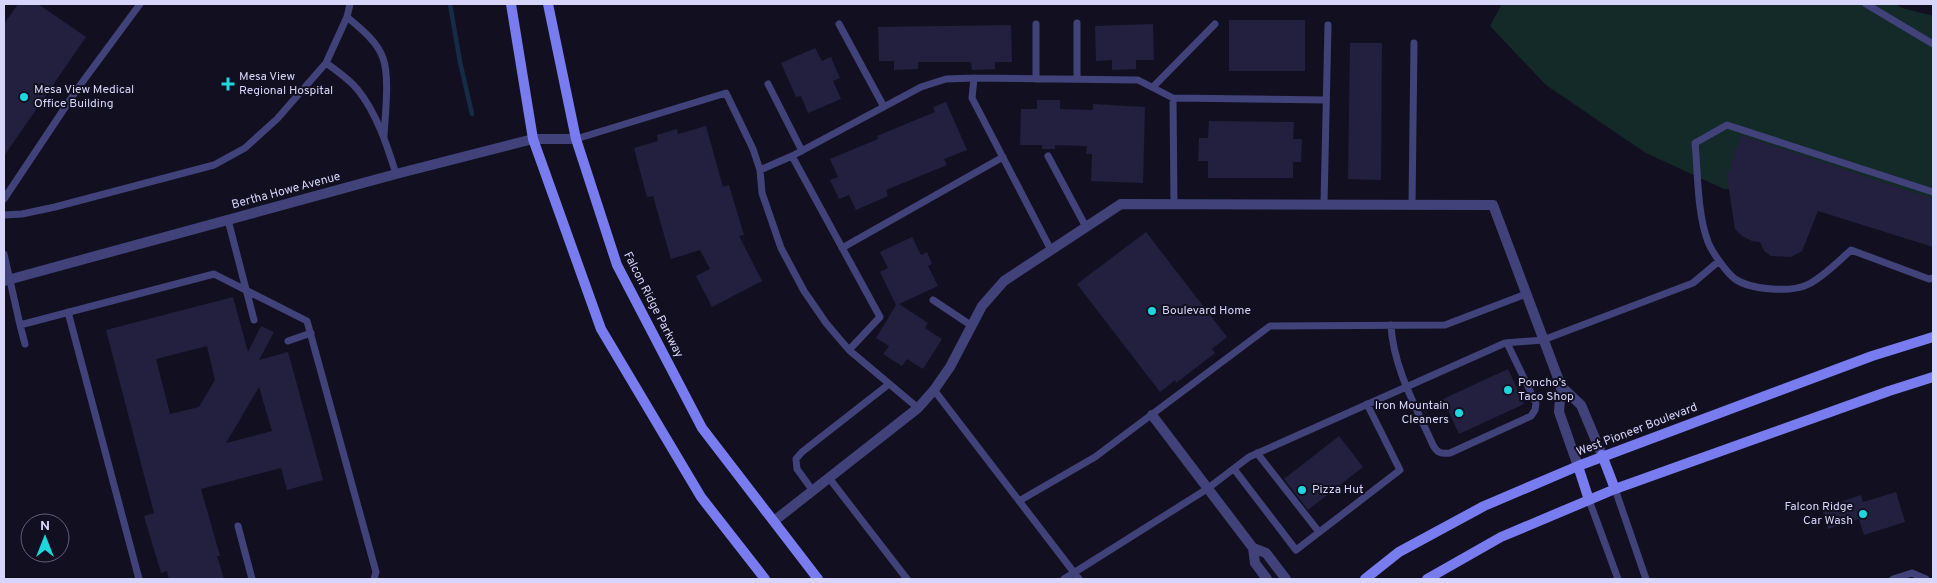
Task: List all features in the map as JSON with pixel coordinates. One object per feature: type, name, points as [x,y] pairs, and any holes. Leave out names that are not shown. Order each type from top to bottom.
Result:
[{"type":"main road","points":[[511,4],[533,139],[601,329],[701,497],[765,579]]},
{"type":"main road","name":"Falcon Ridge Parkway","points":[[548,4],[576,139],[622,274],[702,428],[818,579]]},
{"type":"main road","name":"West Pioneer Boulevard","points":[[1365,579],[1399,552],[1484,506],[1602,455],[1872,356],[1933,337]]},
{"type":"main road","points":[[1427,579],[1501,538],[1615,489],[1889,391],[1933,378]]},
{"type":"main road","points":[[1602,455],[1615,489]]},
{"type":"main road","points":[[1578,466],[1589,500]]},
{"type":"street","name":"Bertha Howe Avenue","points":[[7,281],[396,174],[533,139],[576,139]]},
{"type":"street","points":[[774,521],[918,408],[934,390],[950,367],[982,306],[1004,280],[1121,204],[1492,205],[1561,386],[1559,412],[1578,466]]},
{"type":"street","points":[[1561,386],[1581,405],[1602,455]]},
{"type":"street","points":[[1152,415],[1253,548],[1255,563],[1267,579]]},
{"type":"street","points":[[1253,548],[1266,553],[1286,579]]},
{"type":"lane","points":[[4,199],[78,88],[140,4]]},
{"type":"lane","points":[[4,215],[22,214],[56,207],[214,165],[245,148],[277,120],[326,63],[347,17],[350,4]]},
{"type":"lane","points":[[1866,4],[1933,44]]},
{"type":"lane","points":[[347,17],[368,34],[383,57],[387,83],[384,137]]},
{"type":"lane","points":[[1076,79],[1077,23]]},
{"type":"lane","points":[[839,24],[884,107]]},
{"type":"lane","points":[[1036,24],[1036,79]]},
{"type":"lane","points":[[1153,87],[1215,24]]},
{"type":"lane","points":[[1324,204],[1328,25]]},
{"type":"lane","points":[[1412,205],[1414,43]]},
{"type":"lane","points":[[326,63],[339,72],[358,90],[384,137],[396,174]]},
{"type":"lane","points":[[974,78],[972,98],[1051,250]]},
{"type":"lane","points":[[760,170],[802,151],[921,87],[946,79],[1138,80],[1173,98],[1326,100]]},
{"type":"lane","points":[[768,84],[802,151]]},
{"type":"lane","points":[[576,139],[726,93],[753,149],[760,170],[762,193],[781,248],[804,291],[826,323],[849,350],[918,408]]},
{"type":"lane","points":[[1173,98],[1174,204]]},
{"type":"lane","points":[[1933,192],[1727,126],[1695,143],[1702,214],[1708,242],[1719,261],[1735,279],[1756,287],[1771,289],[1789,289],[1809,285],[1851,250],[1929,279],[1933,278]]},
{"type":"lane","points":[[792,156],[880,317],[849,350]]},
{"type":"lane","points":[[1048,156],[1086,226]]},
{"type":"lane","points":[[842,248],[1003,157]]},
{"type":"lane","points":[[228,220],[254,320]]},
{"type":"lane","points":[[4,254],[7,281],[25,344]]},
{"type":"lane","points":[[1064,579],[1077,577],[1257,453],[1507,343],[1544,340],[1693,283],[1719,261]]},
{"type":"lane","points":[[20,325],[214,274],[307,321],[376,572],[374,579]]},
{"type":"lane","points":[[1019,501],[1095,457],[1270,326],[1445,325],[1526,294]]},
{"type":"lane","points":[[933,300],[972,326]]},
{"type":"lane","points":[[68,312],[139,579]]},
{"type":"lane","points":[[1391,324],[1398,360],[1406,386],[1436,451],[1443,454],[1531,416],[1535,410],[1536,403],[1507,343]]},
{"type":"lane","points":[[288,341],[311,333]]},
{"type":"lane","points":[[813,491],[797,469],[796,459],[802,452],[890,384]]},
{"type":"lane","points":[[934,390],[1077,577]]},
{"type":"lane","points":[[1234,469],[1296,550],[1400,470],[1367,404]]},
{"type":"lane","points":[[1257,453],[1319,532]]},
{"type":"lane","points":[[829,478],[907,579]]},
{"type":"lane","points":[[1615,489],[1646,579]]},
{"type":"lane","points":[[1589,500],[1618,579]]},
{"type":"lane","points":[[238,526],[252,579]]},
{"type":"lane","points":[[1894,579],[1912,573],[1926,579]]},
{"type":"green space","points":[[1502,4],[1895,4],[1902,8],[1933,16],[1933,205],[1837,189],[1724,189],[1646,153],[1546,85],[1490,26]]},
{"type":"building","name":"Mesa View Medical Office Building","points":[[18,4],[38,4],[86,37],[4,156],[4,24]]},
{"type":"building","points":[[1229,20],[1305,20],[1305,71],[1229,71]]},
{"type":"building","points":[[1153,24],[1154,60],[1136,60],[1136,69],[1112,70],[1112,60],[1096,61],[1095,26]]},
{"type":"building","points":[[1011,25],[1012,62],[995,62],[995,69],[972,70],[971,62],[918,62],[918,69],[894,70],[894,61],[879,61],[878,27]]},
{"type":"building","points":[[1350,43],[1382,43],[1381,180],[1348,179]]},
{"type":"building","points":[[815,48],[822,61],[831,57],[840,78],[833,81],[841,99],[808,113],[801,96],[796,97],[781,63]]},
{"type":"building","points":[[1037,100],[1060,100],[1060,109],[1093,110],[1093,104],[1145,107],[1143,183],[1091,181],[1092,154],[1086,154],[1087,146],[1055,145],[1055,149],[1042,149],[1042,145],[1020,145],[1021,109],[1037,109]]},
{"type":"building","points":[[946,102],[967,150],[944,159],[947,165],[886,190],[888,196],[856,210],[849,195],[839,199],[830,180],[838,177],[830,159],[878,139],[877,136],[935,112],[933,107]]},
{"type":"building","points":[[1209,121],[1294,122],[1293,139],[1302,139],[1301,162],[1293,162],[1293,178],[1208,178],[1208,161],[1198,161],[1199,138],[1208,138]]},
{"type":"building","points":[[706,126],[723,187],[729,185],[744,235],[739,236],[762,281],[712,307],[696,276],[710,269],[700,250],[671,259],[653,196],[647,197],[634,148],[658,141],[657,135],[677,129],[678,134]]},
{"type":"building","points":[[1741,135],[1933,199],[1933,247],[1818,211],[1802,251],[1791,257],[1771,256],[1764,251],[1760,242],[1752,241],[1742,236],[1735,229],[1727,177]]},
{"type":"building","name":"Boulevard Home","points":[[1146,232],[1227,337],[1212,349],[1215,353],[1176,383],[1175,380],[1160,392],[1077,284]]},
{"type":"building","points":[[912,237],[921,255],[927,252],[932,264],[928,266],[938,286],[899,304],[928,323],[925,328],[942,339],[923,369],[907,359],[902,366],[883,354],[889,346],[876,338],[896,305],[880,272],[888,268],[880,252]]},
{"type":"building","points":[[233,297],[248,352],[261,326],[274,332],[259,360],[288,352],[323,480],[287,490],[281,468],[201,489],[220,556],[217,556],[224,579],[169,579],[167,571],[161,573],[144,516],[154,513],[106,330]],"holes":[[[207,346],[215,380],[199,407],[170,414],[156,359]],[[259,387],[272,431],[226,443]]]},
{"type":"building","points":[[1508,369],[1524,404],[1459,434],[1443,399]]},
{"type":"building","points":[[1339,436],[1363,467],[1308,510],[1284,479]]},
{"type":"building","name":"Falcon Ridge Car Wash","points":[[1896,492],[1905,522],[1864,535],[1859,519],[1828,529],[1822,508],[1861,495],[1863,502]]},
{"type":"waterway","points":[[450,4],[460,62],[472,114]]},
{"type":"place","name":"Mesa View Regional Hospital","points":[[228,84]]},
{"type":"place","name":"Mesa View Medical Office Building","points":[[24,97]]},
{"type":"place","name":"Boulevard Home","points":[[1152,311]]},
{"type":"place","name":"Poncho’s Taco Shop","points":[[1508,390]]},
{"type":"place","name":"Iron Mountain Cleaners","points":[[1459,413]]},
{"type":"place","name":"Pizza Hut","points":[[1302,490]]},
{"type":"place","name":"Falcon Ridge Car Wash","points":[[1863,514]]}]
